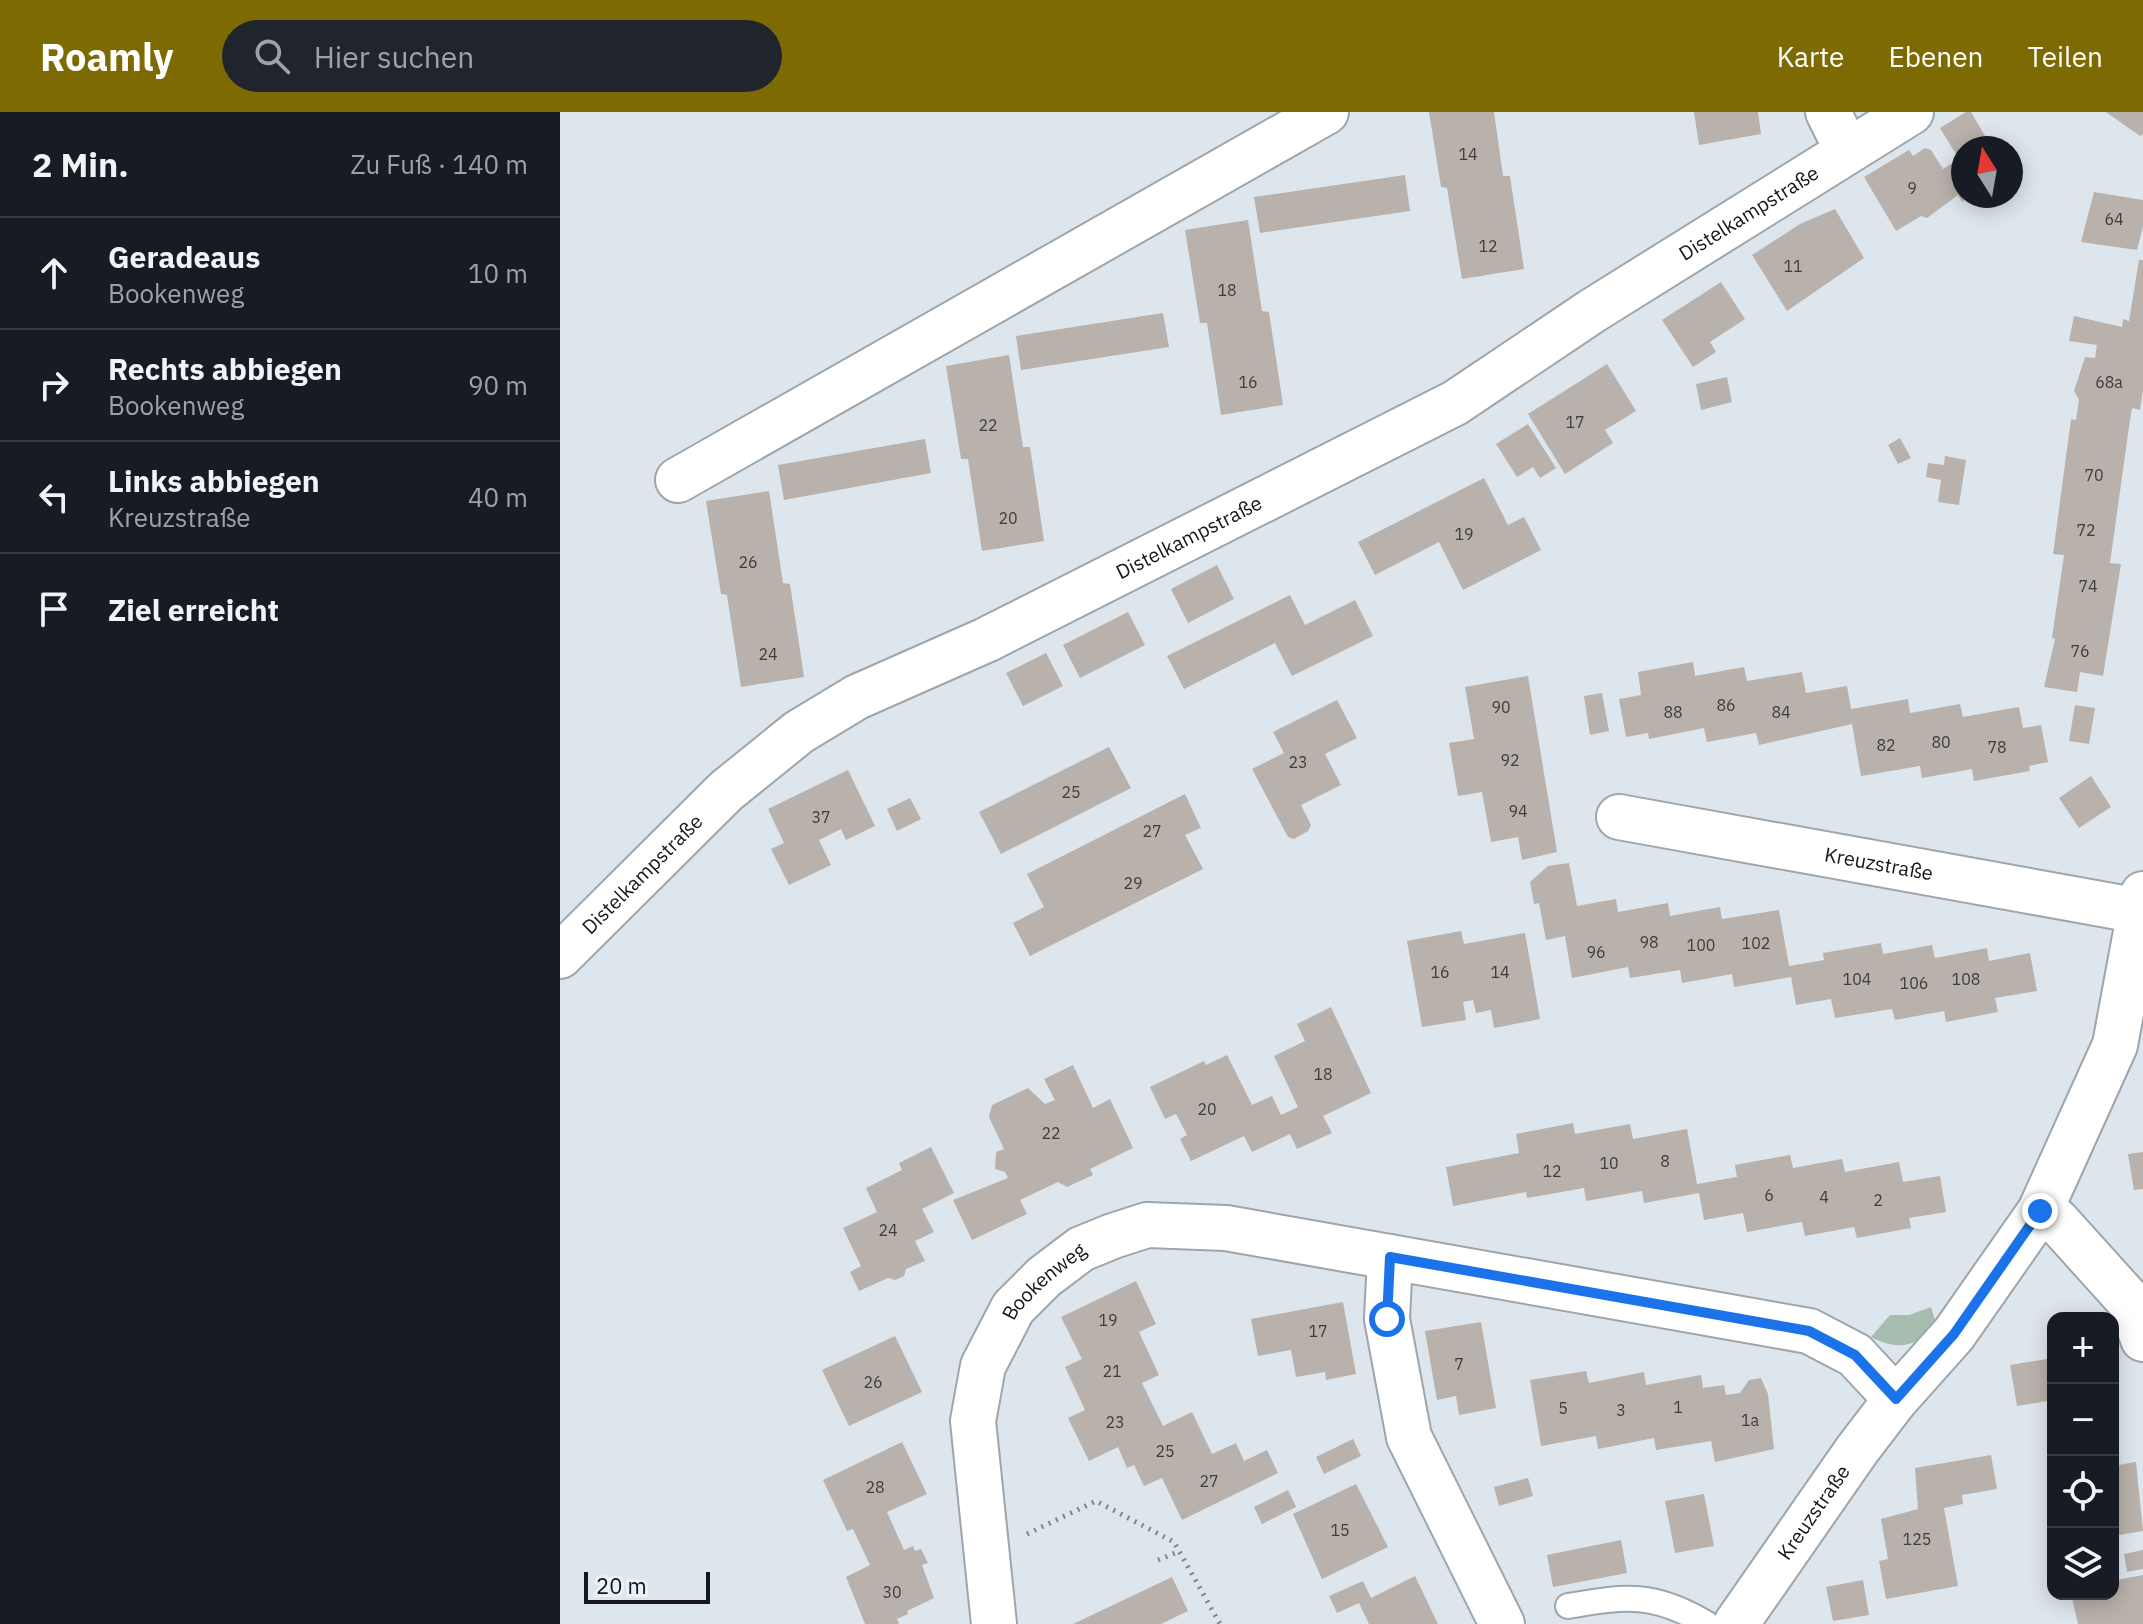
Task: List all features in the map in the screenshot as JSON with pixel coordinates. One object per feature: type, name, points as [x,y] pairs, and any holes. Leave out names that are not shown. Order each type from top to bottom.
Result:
[{"type":"street","points":[[678,480],[1326,112]]},
{"type":"street","name":"Distelkampstraße","points":[[560,956],[726,791],[799,732],[857,697],[986,640],[1455,403],[1837,131],[1911,112]]},
{"type":"street","name":"Kreuzstraße","points":[[1619,817],[2141,902],[2115,1045],[2040,1211],[1954,1334],[1896,1399],[1736,1624]]},
{"type":"street","points":[[2040,1211],[2057,1221],[2130,1302],[2143,1339]]},
{"type":"street","name":"Bookenweg","points":[[994,1624],[973,1421],[983,1366],[1013,1308],[1044,1277],[1081,1249],[1147,1225],[1226,1228],[1809,1331],[1855,1355],[1896,1399]]},
{"type":"street","points":[[1390,1257],[1387,1319],[1409,1437],[1502,1624]]},
{"type":"lane","points":[[1568,1606],[1627,1596],[1654,1599],[1682,1609],[1707,1624]]},
{"type":"path","points":[[987,1552],[1096,1501],[1174,1542],[1220,1624]]},
{"type":"path","points":[[1158,1560],[1180,1551]]},
{"type":"green space","points":[[1931,1307],[1937,1326],[1921,1339],[1898,1345],[1871,1337],[1890,1315],[1909,1315]]},
{"type":"building","points":[[1429,112],[1494,112],[1503,176],[1510,176],[1524,269],[1462,279],[1447,188],[1441,187]]},
{"type":"building","points":[[1694,112],[1758,112],[1761,134],[1699,145]]},
{"type":"building","points":[[1971,112],[1985,136],[1951,136],[1951,146],[1940,128]]},
{"type":"building","points":[[2106,112],[2143,112],[2143,134],[2140,136]]},
{"type":"building","points":[[1925,148],[1931,150],[1943,169],[1951,164],[1951,200],[1927,218],[1921,216],[1896,231],[1864,177],[1909,150],[1913,156]]},
{"type":"building","points":[[1405,175],[1410,211],[1260,233],[1254,197]]},
{"type":"building","points":[[2094,192],[2143,200],[2143,226],[2137,250],[2081,242]]},
{"type":"building","points":[[1835,209],[1864,258],[1787,311],[1752,255],[1800,224]]},
{"type":"building","points":[[1248,220],[1262,311],[1269,312],[1283,405],[1221,415],[1207,323],[1200,323],[1185,230]]},
{"type":"building","points":[[2139,260],[2143,260],[2143,390],[2140,410],[2132,408],[2129,427],[2110,563],[2121,564],[2103,676],[2080,672],[2077,692],[2044,687],[2055,639],[2052,638],[2064,555],[2053,554],[2071,419],[2076,420],[2079,400],[2074,391],[2085,357],[2095,358],[2097,345],[2069,341],[2074,316],[2122,327],[2123,319],[2129,321]]},
{"type":"building","points":[[1721,282],[1745,319],[1710,342],[1716,352],[1693,367],[1662,320]]},
{"type":"building","points":[[1163,313],[1169,347],[1021,370],[1016,336]]},
{"type":"building","points":[[1009,355],[1023,447],[1030,447],[1044,541],[982,551],[968,459],[961,459],[946,366]]},
{"type":"building","points":[[1607,364],[1636,411],[1605,430],[1613,443],[1565,474],[1528,414]]},
{"type":"building","points":[[1727,377],[1732,402],[1701,410],[1696,384]]},
{"type":"building","points":[[1528,424],[1556,468],[1540,478],[1533,467],[1517,477],[1496,444]]},
{"type":"building","points":[[1900,438],[1911,458],[1898,464],[1888,445]]},
{"type":"building","points":[[925,439],[931,473],[784,500],[778,465]]},
{"type":"building","points":[[1945,456],[1966,460],[1959,505],[1938,502],[1941,480],[1926,477],[1928,463],[1944,465]]},
{"type":"building","points":[[1484,478],[1508,525],[1524,517],[1541,550],[1463,590],[1439,542],[1375,575],[1358,542]]},
{"type":"building","points":[[769,491],[783,583],[790,584],[804,677],[741,687],[727,595],[721,594],[706,501]]},
{"type":"building","points":[[1217,565],[1234,599],[1188,623],[1171,589]]},
{"type":"building","points":[[1290,595],[1305,625],[1355,600],[1373,636],[1292,676],[1275,643],[1184,689],[1167,656]]},
{"type":"building","points":[[1128,612],[1145,645],[1080,678],[1063,645]]},
{"type":"building","points":[[1046,653],[1063,686],[1023,706],[1006,673]]},
{"type":"building","points":[[1693,662],[1695,676],[1744,667],[1747,681],[1802,672],[1806,693],[1847,686],[1851,709],[1908,699],[1910,713],[1960,704],[1963,717],[2019,707],[2023,728],[2041,725],[2048,762],[2029,766],[2030,771],[1974,781],[1972,769],[1922,778],[1920,766],[1861,776],[1852,724],[1759,745],[1756,733],[1707,742],[1704,728],[1649,739],[1648,733],[1626,737],[1619,699],[1641,695],[1638,672]]},
{"type":"building","points":[[1528,676],[1557,852],[1522,860],[1518,837],[1491,842],[1482,792],[1458,796],[1449,743],[1474,739],[1465,687]]},
{"type":"building","points":[[1602,693],[1609,731],[1590,735],[1584,696]]},
{"type":"building","points":[[1337,700],[1357,738],[1325,754],[1341,785],[1301,805],[1311,825],[1308,831],[1294,839],[1288,837],[1252,769],[1284,753],[1273,732]]},
{"type":"building","points":[[2075,705],[2095,708],[2089,744],[2069,741]]},
{"type":"building","points":[[1109,747],[1131,788],[1001,854],[979,812]]},
{"type":"building","points":[[848,770],[875,826],[846,840],[841,829],[819,840],[831,865],[789,885],[771,849],[784,843],[768,809]]},
{"type":"building","points":[[2091,776],[2111,807],[2079,828],[2059,798]]},
{"type":"building","points":[[1185,794],[1201,828],[1185,835],[1203,869],[1030,956],[1013,923],[1044,907],[1027,874]]},
{"type":"building","points":[[910,798],[921,819],[897,831],[887,809]]},
{"type":"building","points":[[1569,863],[1577,906],[1616,899],[1618,912],[1668,903],[1670,916],[1720,907],[1722,919],[1779,910],[1789,966],[1824,960],[1823,953],[1881,943],[1883,954],[1932,945],[1935,958],[1987,948],[1989,961],[2030,953],[2037,991],[1995,998],[1998,1012],[1946,1022],[1944,1011],[1895,1020],[1892,1009],[1835,1018],[1831,999],[1796,1005],[1791,977],[1734,987],[1732,974],[1682,983],[1680,970],[1630,978],[1628,967],[1572,978],[1565,936],[1546,940],[1539,903],[1534,904],[1530,882],[1548,866]]},
{"type":"building","points":[[1461,931],[1464,944],[1525,933],[1540,1019],[1494,1028],[1491,1010],[1476,1013],[1473,1000],[1463,1002],[1466,1020],[1422,1027],[1407,941]]},
{"type":"building","points":[[1331,1007],[1371,1093],[1323,1116],[1332,1133],[1297,1149],[1290,1134],[1252,1152],[1244,1136],[1191,1161],[1180,1139],[1187,1135],[1176,1114],[1165,1119],[1150,1087],[1204,1061],[1206,1065],[1227,1055],[1252,1105],[1272,1096],[1281,1115],[1298,1107],[1274,1056],[1305,1041],[1297,1024]]},
{"type":"building","points":[[1073,1065],[1093,1108],[1110,1099],[1133,1148],[1090,1169],[1093,1175],[1067,1187],[1058,1182],[1020,1200],[1027,1214],[972,1240],[953,1200],[1008,1178],[1005,1172],[995,1169],[996,1152],[1004,1149],[989,1117],[992,1105],[1028,1088],[1045,1104],[1055,1100],[1044,1079]]},
{"type":"building","points":[[1573,1123],[1575,1134],[1630,1124],[1633,1139],[1687,1129],[1697,1184],[1737,1177],[1735,1165],[1790,1155],[1793,1168],[1842,1159],[1845,1172],[1899,1162],[1903,1182],[1940,1176],[1946,1212],[1909,1218],[1911,1228],[1857,1238],[1854,1227],[1805,1236],[1802,1222],[1747,1232],[1743,1213],[1704,1220],[1699,1193],[1644,1203],[1642,1191],[1586,1201],[1584,1188],[1527,1198],[1526,1192],[1453,1206],[1446,1167],[1519,1153],[1516,1134]]},
{"type":"building","points":[[931,1147],[954,1193],[922,1209],[934,1232],[915,1241],[925,1261],[906,1269],[904,1276],[895,1280],[888,1278],[859,1291],[850,1272],[861,1266],[843,1228],[877,1212],[866,1188],[902,1170],[899,1163]]},
{"type":"building","points":[[2143,1152],[2143,1189],[2134,1190],[2128,1154]]},
{"type":"building","points":[[1136,1281],[1156,1324],[1139,1332],[1159,1375],[1142,1383],[1163,1426],[1192,1412],[1212,1454],[1236,1443],[1244,1461],[1267,1450],[1278,1473],[1182,1520],[1162,1478],[1144,1486],[1134,1465],[1127,1468],[1118,1447],[1089,1461],[1068,1418],[1085,1410],[1065,1367],[1082,1359],[1061,1317]]},
{"type":"building","points":[[1343,1302],[1356,1374],[1326,1380],[1325,1372],[1296,1377],[1291,1350],[1258,1356],[1251,1319]]},
{"type":"building","points":[[1481,1322],[1496,1408],[1459,1415],[1456,1396],[1437,1400],[1425,1331]]},
{"type":"building","points":[[895,1336],[922,1392],[849,1426],[822,1370]]},
{"type":"building","points":[[2047,1359],[2047,1401],[2017,1406],[2010,1365]]},
{"type":"building","points":[[1586,1371],[1589,1383],[1644,1372],[1646,1385],[1701,1375],[1703,1388],[1724,1385],[1726,1395],[1740,1393],[1749,1380],[1761,1378],[1768,1394],[1774,1449],[1715,1462],[1711,1441],[1656,1450],[1654,1438],[1598,1449],[1596,1436],[1541,1446],[1530,1380]]},
{"type":"building","points":[[1353,1439],[1361,1456],[1324,1474],[1316,1457]]},
{"type":"building","points":[[902,1442],[927,1494],[887,1512],[904,1550],[913,1546],[915,1551],[921,1549],[928,1563],[922,1565],[934,1598],[907,1611],[908,1614],[897,1619],[899,1624],[865,1624],[846,1577],[870,1565],[853,1529],[847,1531],[823,1480]]},
{"type":"building","points":[[1991,1455],[1997,1489],[1962,1495],[1963,1504],[1944,1508],[1958,1586],[1886,1599],[1879,1561],[1888,1559],[1881,1519],[1918,1509],[1915,1468]]},
{"type":"building","points":[[2136,1462],[2143,1531],[2119,1535],[2119,1465]]},
{"type":"building","points":[[1528,1478],[1533,1496],[1499,1506],[1494,1487]]},
{"type":"building","points":[[1356,1484],[1388,1547],[1322,1579],[1293,1514]]},
{"type":"building","points":[[1288,1490],[1296,1507],[1262,1524],[1254,1507]]},
{"type":"building","points":[[1704,1494],[1714,1546],[1675,1553],[1665,1501]]},
{"type":"building","points":[[1621,1540],[1627,1573],[1553,1587],[1547,1555]]},
{"type":"building","points":[[2143,1550],[2143,1569],[2127,1572],[2124,1554]]},
{"type":"building","points":[[2143,1575],[2143,1624],[2078,1624],[2072,1600],[2119,1600],[2119,1580]]},
{"type":"building","points":[[1415,1576],[1438,1624],[1369,1624],[1359,1603],[1337,1613],[1329,1596],[1363,1581],[1371,1598]]},
{"type":"building","points":[[1172,1577],[1188,1611],[1161,1624],[1073,1624]]},
{"type":"building","points":[[1863,1580],[1869,1615],[1833,1621],[1826,1587]]},
{"type":"route","points":[[1387,1319],[1390,1257],[1809,1331],[1855,1355],[1896,1399],[1954,1334],[2040,1211]]}]
